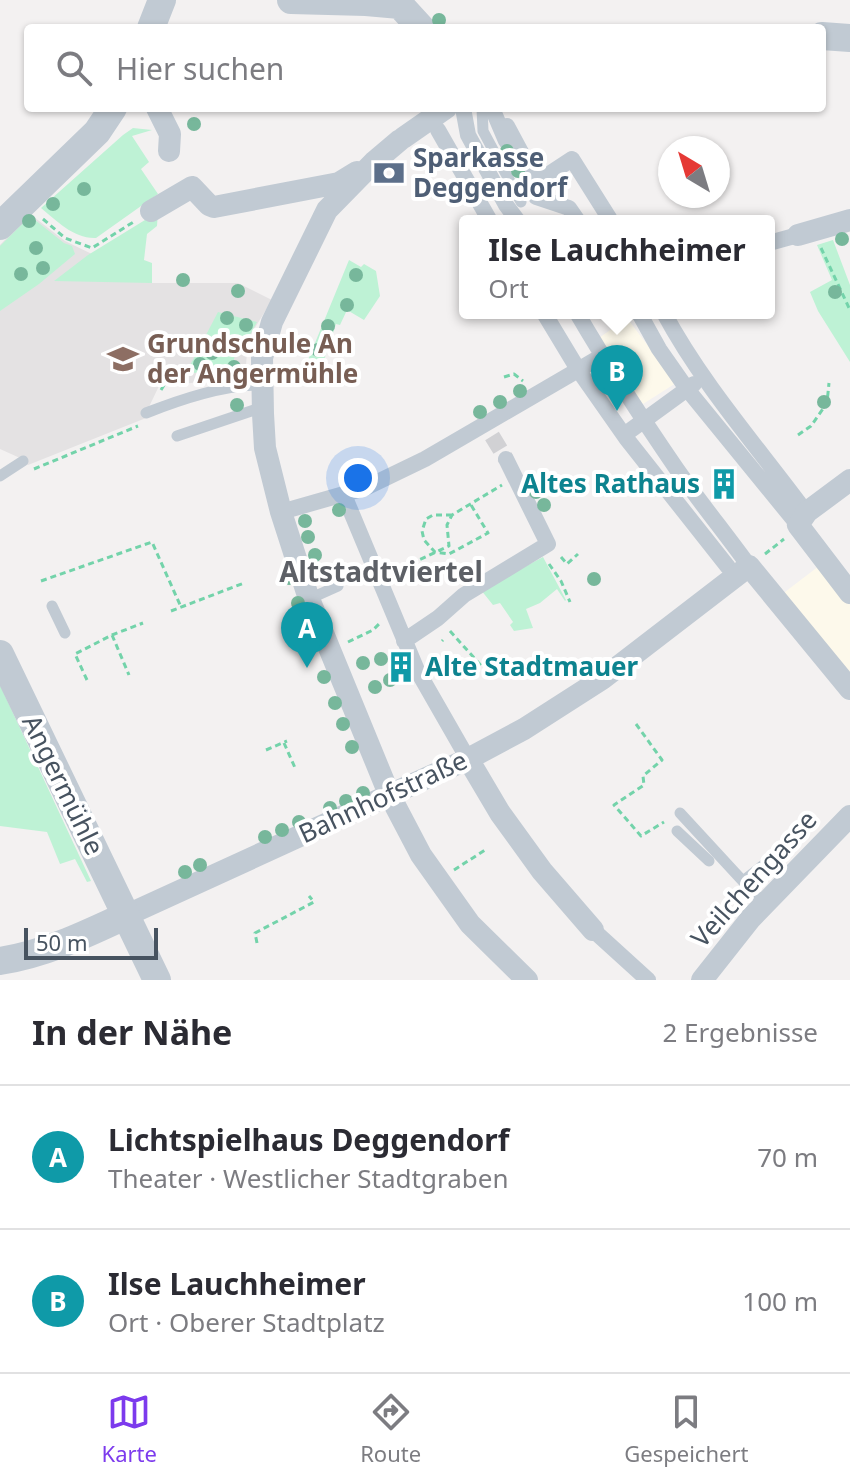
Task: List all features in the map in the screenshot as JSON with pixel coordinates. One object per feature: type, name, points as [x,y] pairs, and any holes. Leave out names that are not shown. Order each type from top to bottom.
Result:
[{"type":"street","points":[[153,24],[162,0]]},
{"type":"street","points":[[291,0],[392,11],[400,5],[417,24]]},
{"type":"street","points":[[826,36],[850,38]]},
{"type":"street","points":[[0,226],[97,132],[110,112]]},
{"type":"street","points":[[159,112],[170,134],[169,151]]},
{"type":"street","points":[[440,112],[374,162],[327,210],[272,322],[262,358],[265,448],[287,510],[309,599],[389,794],[421,855],[470,924],[527,980]]},
{"type":"street","points":[[464,112],[468,135],[514,215]]},
{"type":"street","points":[[493,112],[502,135],[536,197],[569,208],[574,215]]},
{"type":"street","points":[[507,126],[537,182],[572,159],[607,215]]},
{"type":"street","points":[[438,130],[487,215]]},
{"type":"street","points":[[151,211],[192,187],[214,207],[339,183],[374,162]]},
{"type":"street","points":[[775,241],[850,220]]},
{"type":"street","points":[[548,319],[624,435],[737,570],[850,689]]},
{"type":"street","points":[[580,319],[643,421],[672,451],[737,570]]},
{"type":"street","points":[[642,319],[707,424],[773,502],[802,515]]},
{"type":"street","points":[[667,319],[802,515],[850,593]]},
{"type":"street","points":[[287,510],[365,488],[489,430],[602,356]]},
{"type":"street","points":[[624,435],[704,376]]},
{"type":"street","points":[[404,641],[438,618],[464,595],[548,544],[506,459]]},
{"type":"street","points":[[802,515],[850,480]]},
{"type":"street","points":[[344,495],[417,670],[500,813],[542,871],[593,930],[648,980]]},
{"type":"street","name":"Bahnhofstraße","points":[[0,961],[24,957],[71,941],[468,759],[524,729],[602,679],[737,570]]},
{"type":"street","name":"Angermühle","points":[[0,654],[157,980]]},
{"type":"street","name":"Veilchengasse","points":[[702,980],[758,906],[850,816]]},
{"type":"lane","points":[[482,112],[483,131],[521,202]]},
{"type":"lane","points":[[659,349],[677,337]]},
{"type":"lane","points":[[144,419],[163,407],[239,385],[262,396]]},
{"type":"lane","points":[[177,436],[262,396]]},
{"type":"lane","points":[[0,476],[25,467]]},
{"type":"lane","points":[[309,599],[338,586]]},
{"type":"lane","points":[[52,606],[65,633]]},
{"type":"lane","points":[[680,813],[743,881],[758,906]]},
{"type":"lane","points":[[677,831],[709,861]]},
{"type":"lane","points":[[743,881],[766,863],[791,876]]},
{"type":"path","points":[[38,215],[65,238],[92,248],[151,211]]},
{"type":"path","points":[[806,233],[850,310]]},
{"type":"path","points":[[165,384],[170,375],[180,375]]},
{"type":"path","points":[[798,435],[811,426],[827,403],[829,383]]},
{"type":"path","points":[[25,467],[144,419]]},
{"type":"path","points":[[470,505],[488,533],[449,554],[435,552],[424,540],[422,531],[426,519],[433,515],[452,515],[470,505],[490,496],[501,485]]},
{"type":"path","points":[[400,569],[449,546],[447,525],[452,515]]},
{"type":"path","points":[[737,570],[793,531],[802,515]]},
{"type":"path","points":[[41,581],[152,542],[181,607]]},
{"type":"path","points":[[562,557],[567,564],[578,554]]},
{"type":"path","points":[[549,564],[570,602]]},
{"type":"path","points":[[171,611],[244,583]]},
{"type":"path","points":[[438,618],[485,670]]},
{"type":"path","points":[[87,680],[75,654],[143,623]]},
{"type":"path","points":[[341,645],[378,625]]},
{"type":"path","points":[[112,635],[129,675]]},
{"type":"path","points":[[636,724],[662,760],[643,776],[644,785],[614,805],[641,836],[652,829]]},
{"type":"path","points":[[266,750],[285,742],[296,770]]},
{"type":"path","points":[[447,874],[485,850]]},
{"type":"path","points":[[257,943],[255,933],[314,902],[309,896]]},
{"type":"shaded area","name":"Grundschule An der Angermühle","points":[[30,214],[65,241],[152,283],[238,283],[272,300],[248,339],[245,378],[159,386],[146,418],[28,465],[0,449],[0,245]]},
{"type":"shaded area","points":[[628,319],[676,383],[643,404],[599,338]]},
{"type":"shaded area","points":[[819,566],[850,605],[850,679],[781,595]]},
{"type":"green space","points":[[133,128],[152,130],[132,136],[149,162],[141,169],[158,194],[96,238],[80,236],[41,208],[123,135]]},
{"type":"green space","points":[[158,212],[157,226],[147,234],[144,260],[152,263],[152,283],[54,281],[88,255]]},
{"type":"green space","points":[[30,216],[72,246],[75,254],[0,311],[0,246]]},
{"type":"green space","points":[[833,240],[850,285],[850,362],[818,311],[810,292],[832,280],[817,245]]},
{"type":"green space","points":[[349,260],[376,271],[380,296],[364,320],[347,310],[340,325],[336,324],[323,363],[308,360]]},
{"type":"green space","points":[[218,312],[257,322],[246,342],[237,343],[233,365],[239,367],[238,372],[186,373]]},
{"type":"green space","points":[[543,557],[566,600],[557,589],[540,603],[526,609],[533,628],[514,631],[510,625],[513,622],[500,603],[493,605],[481,590]]},
{"type":"green space","points":[[0,685],[91,881],[87,882],[75,859],[60,864],[47,832],[0,826]]},
{"type":"tunnel","points":[[492,436],[506,459]]},
{"type":"place","name":"Sparkasse Deggendorf","points":[[389,173]]},
{"type":"place","name":"Grundschule An der Angermühle","points":[[123,359]]},
{"type":"place","name":"Ilse Lauchheimer","points":[[617,411]]},
{"type":"place","name":"Altes Rathaus","points":[[724,484]]},
{"type":"place","name":"Alte Stadtmauer","points":[[401,667]]},
{"type":"place","name":"Lichtspielhaus Deggendorf","points":[[307,668]]},
{"type":"district","name":"Altstadtviertel","points":[[381,572]]}]
